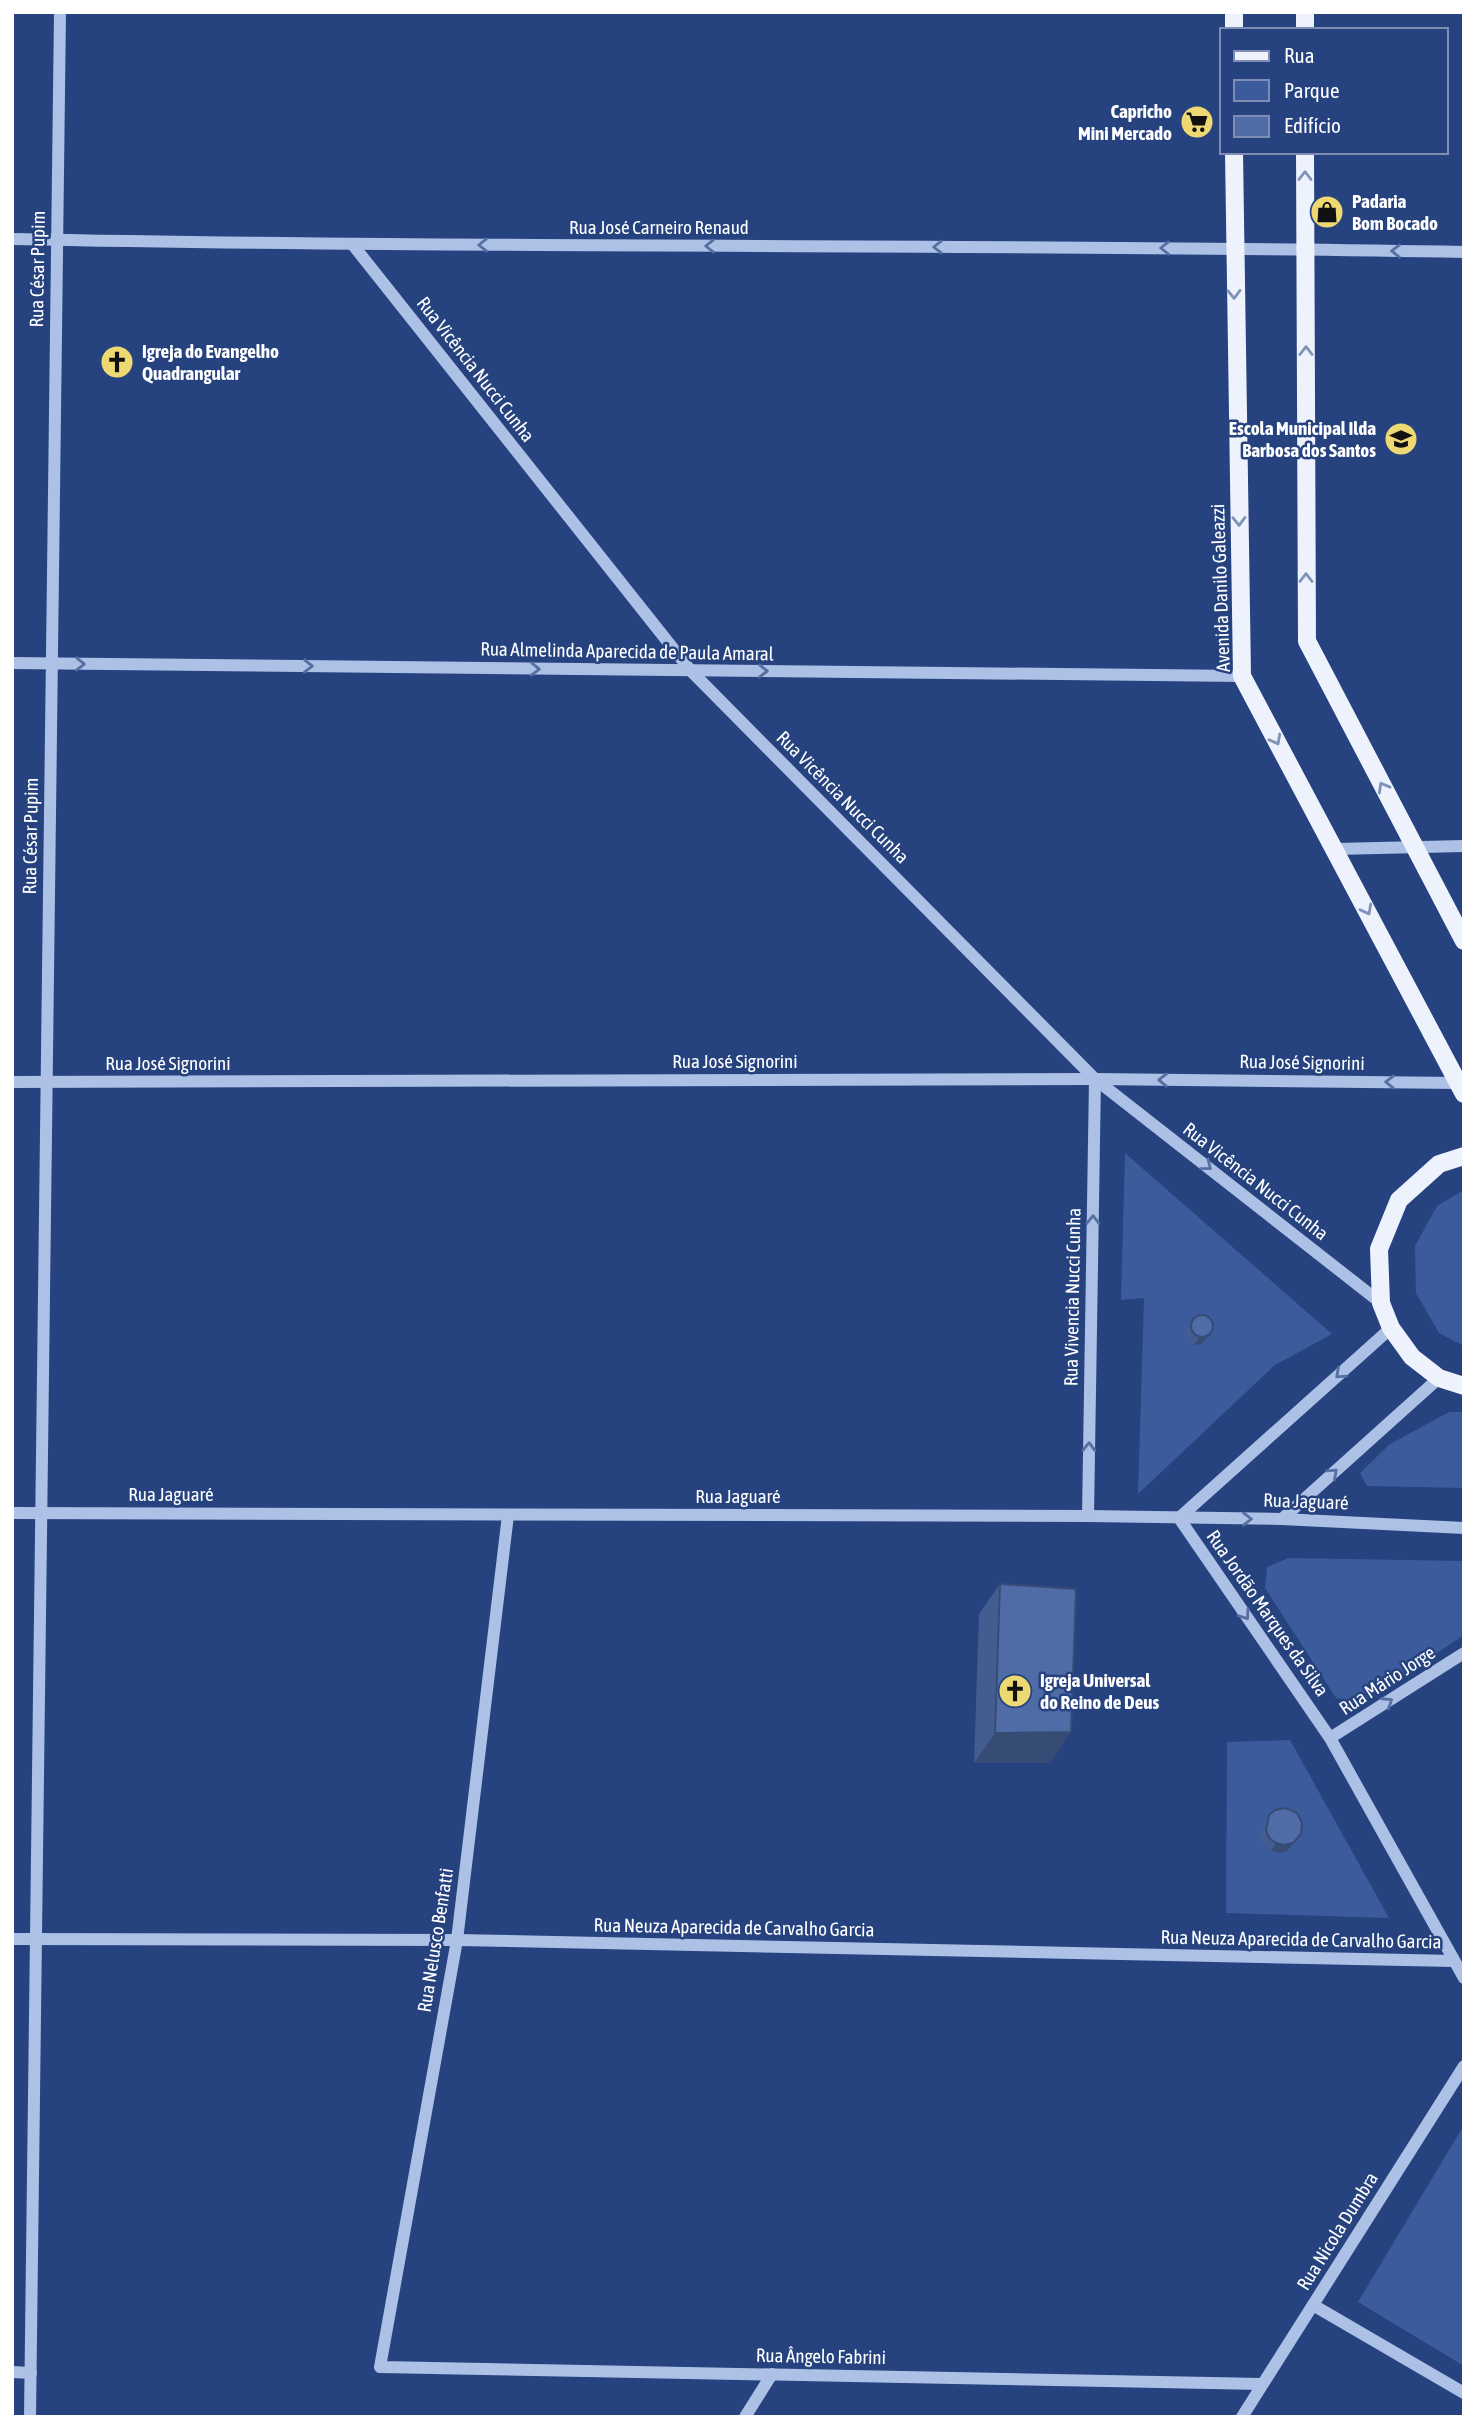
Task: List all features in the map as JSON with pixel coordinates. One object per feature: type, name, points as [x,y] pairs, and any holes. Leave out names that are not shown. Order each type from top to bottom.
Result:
[{"type":"main road","name":"Avenida Danilo Galeazzi","points":[[1234,154],[1242,676],[1461,1088]]},
{"type":"main road","points":[[1305,154],[1307,641],[1464,941]]},
{"type":"main road","points":[[1464,1156],[1439,1164],[1399,1200],[1379,1249],[1381,1303],[1391,1328],[1412,1357],[1439,1378],[1464,1386]]},
{"type":"street","name":"Rua César Pupim","points":[[30,2417],[60,12]]},
{"type":"street","name":"Rua José Carneiro Renaud","points":[[12,239],[353,245],[1464,252]]},
{"type":"street","name":"Rua Vicência Nucci Cunha","points":[[353,245],[691,670],[1095,1079],[1381,1303]]},
{"type":"street","name":"Rua Almelinda Aparecida de Paula Amaral","points":[[12,663],[1242,676]]},
{"type":"street","points":[[1335,849],[1464,846]]},
{"type":"street","name":"Rua José Signorini","points":[[12,1082],[1095,1079],[1461,1088]]},
{"type":"street","name":"Rua Vivencia Nucci Cunha","points":[[1088,1516],[1095,1079]]},
{"type":"street","points":[[1179,1518],[1391,1328]]},
{"type":"street","points":[[1282,1519],[1439,1378]]},
{"type":"street","name":"Rua Jaguaré","points":[[12,1513],[1088,1516],[1282,1519],[1464,1528]]},
{"type":"street","name":"Rua Nelusco Benfatti","points":[[380,2367],[457,1940],[508,1515]]},
{"type":"street","name":"Rua Jordão Marques da Silva","points":[[1179,1518],[1330,1738],[1464,1978]]},
{"type":"street","name":"Rua Mário Jorge","points":[[1330,1738],[1464,1653]]},
{"type":"street","name":"Rua Neuza Aparecida de Carvalho Garcia","points":[[12,1939],[457,1940],[1454,1961]]},
{"type":"street","name":"Rua Nicola Dumbra","points":[[1242,2417],[1464,2066]]},
{"type":"street","points":[[1313,2305],[1464,2393]]},
{"type":"street","name":"Rua Ângelo Fabrini","points":[[380,2367],[1262,2384]]},
{"type":"street","points":[[12,2372],[31,2372]]},
{"type":"street","points":[[745,2417],[772,2374]]},
{"type":"green space","points":[[1125,1153],[1332,1334],[1275,1365],[1138,1494],[1144,1298],[1121,1300]]},
{"type":"green space","points":[[1464,1190],[1464,1346],[1439,1333],[1416,1293],[1415,1246],[1437,1206]]},
{"type":"green space","points":[[1449,1412],[1464,1412],[1464,1488],[1367,1486],[1360,1473],[1390,1444]]},
{"type":"green space","points":[[1288,1558],[1464,1561],[1464,1635],[1360,1704],[1336,1698],[1265,1588],[1267,1567]]},
{"type":"green space","points":[[1290,1740],[1389,1918],[1226,1913],[1227,1742]]},
{"type":"green space","points":[[1464,2125],[1464,2366],[1358,2302]]},
{"type":"building","points":[[1202,1315],[1210,1318],[1213,1326],[1210,1334],[1202,1337],[1194,1334],[1191,1326],[1194,1318]]},
{"type":"building","points":[[1000,1584],[1076,1589],[1071,1732],[995,1733]]},
{"type":"building","points":[[1286,1808],[1297,1813],[1302,1823],[1301,1834],[1293,1843],[1284,1845],[1269,1838],[1266,1830],[1269,1815],[1275,1810]]},
{"type":"place","name":"Capricho Mini Mercado","points":[[1197,122]]},
{"type":"place","name":"Padaria Bom Bocado","points":[[1327,212]]},
{"type":"place","name":"Igreja do Evangelho Quadrangular","points":[[117,362]]},
{"type":"place","name":"Escola Municipal Ilda Barbosa dos Santos","points":[[1401,439]]},
{"type":"place","name":"Igreja Universal do Reino de Deus","points":[[1015,1691]]}]
